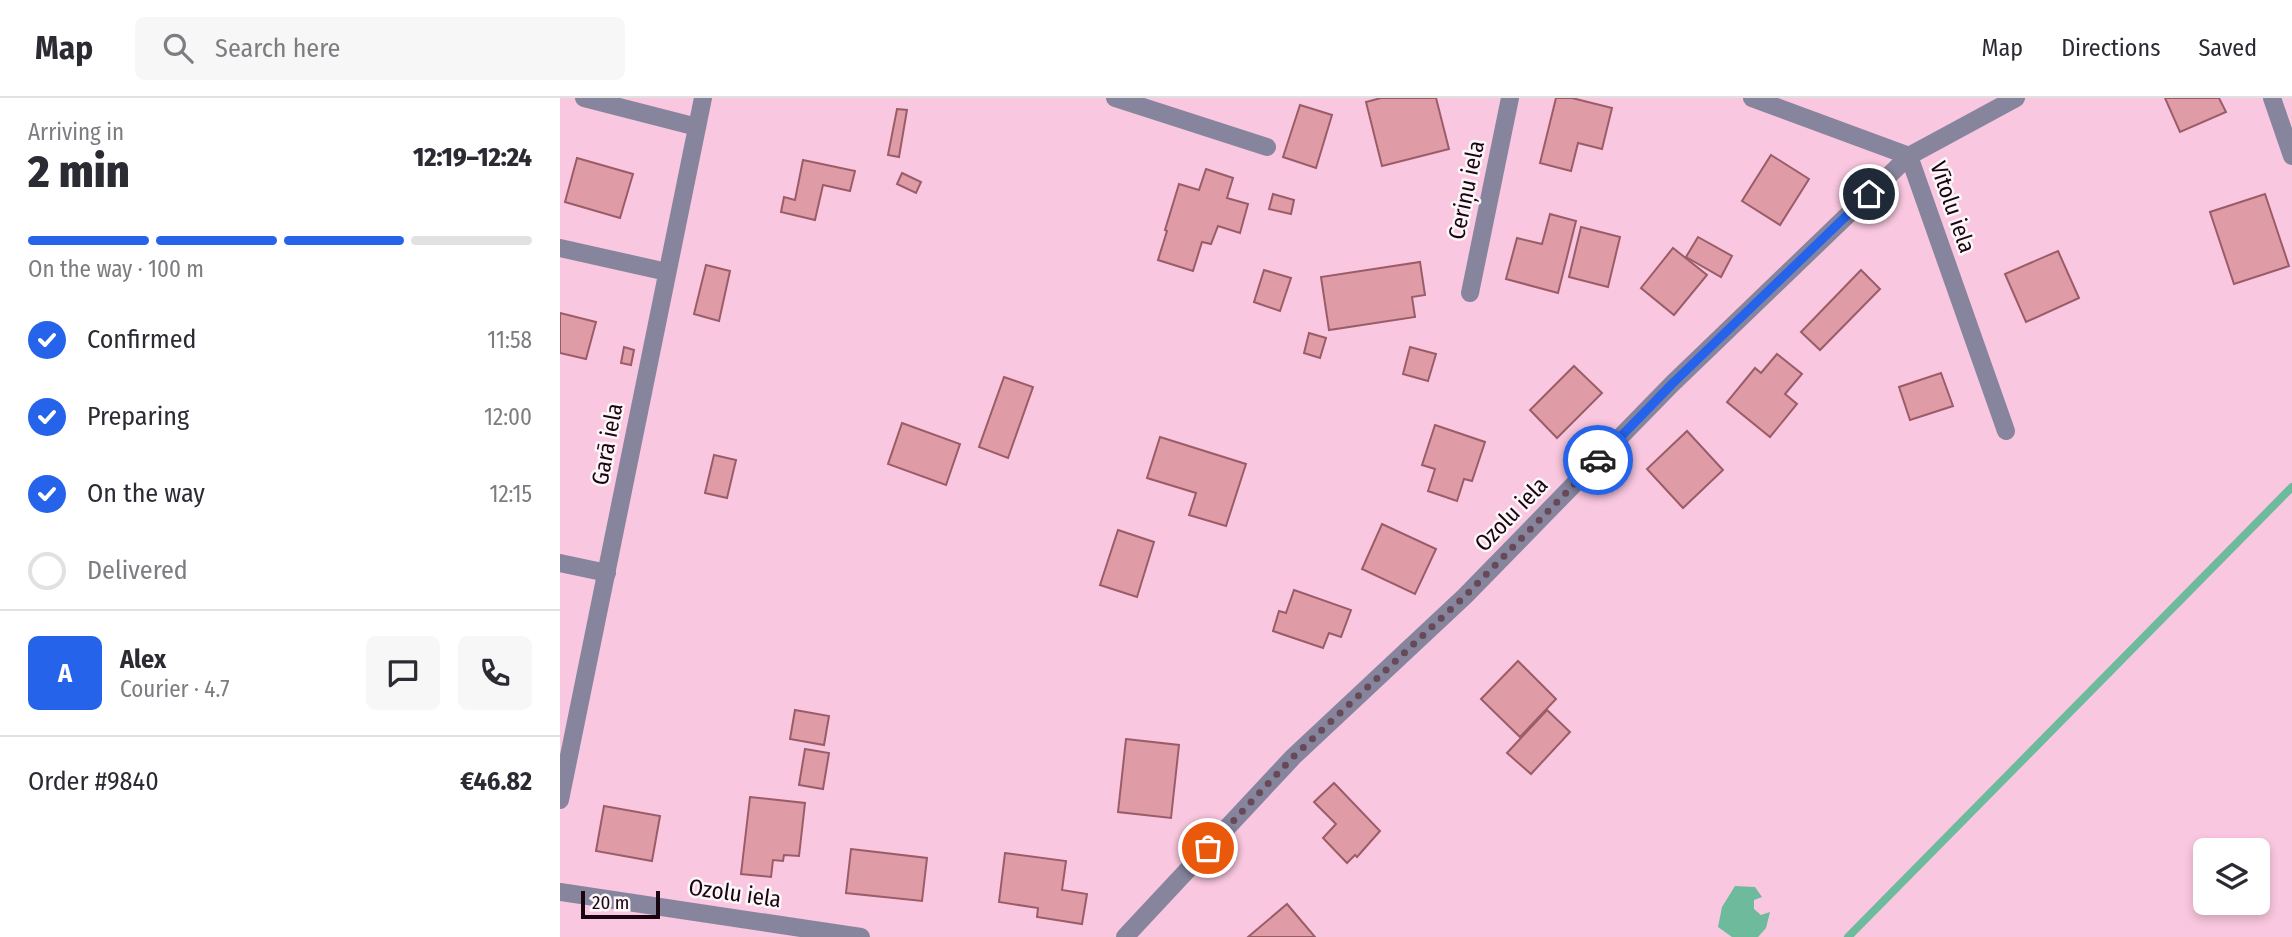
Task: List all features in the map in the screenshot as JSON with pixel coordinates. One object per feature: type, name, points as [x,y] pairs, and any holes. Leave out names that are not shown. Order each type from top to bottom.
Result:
[{"type":"street","points":[[584,98],[697,127]]},
{"type":"street","name":"Garā iela","points":[[560,800],[704,98]]},
{"type":"street","points":[[1115,98],[1267,147]]},
{"type":"street","name":"Ceriņu iela","points":[[1470,293],[1510,98]]},
{"type":"street","name":"Vītolu iela","points":[[1752,98],[1909,156],[2006,432]]},
{"type":"street","name":"Ozolu iela","points":[[1125,937],[1293,757],[1465,596],[1672,384],[1909,156],[2016,98]]},
{"type":"street","points":[[2272,98],[2292,156]]},
{"type":"street","points":[[560,248],[667,272]]},
{"type":"street","points":[[560,563],[607,573]]},
{"type":"street","name":"Ozolu iela","points":[[560,892],[861,937]]},
{"type":"shaded area","points":[[1735,886],[1755,887],[1762,897],[1754,900],[1754,909],[1761,915],[1770,912],[1766,928],[1758,937],[1732,937],[1718,927],[1722,907]]},
{"type":"building","points":[[1381,98],[1436,98],[1449,149],[1382,166],[1366,102]]},
{"type":"building","points":[[1556,98],[1572,98],[1612,108],[1602,149],[1578,143],[1571,171],[1540,163]]},
{"type":"building","points":[[2165,98],[2219,98],[2226,112],[2180,132]]},
{"type":"building","points":[[1300,105],[1332,115],[1316,168],[1283,157]]},
{"type":"building","points":[[897,109],[907,110],[899,157],[888,155]]},
{"type":"building","points":[[1771,155],[1809,179],[1780,225],[1742,201]]},
{"type":"building","points":[[577,158],[633,174],[620,218],[565,202]]},
{"type":"building","points":[[803,160],[855,171],[850,191],[823,185],[815,220],[781,212],[784,197],[795,200]]},
{"type":"building","points":[[1206,169],[1233,178],[1227,198],[1248,204],[1240,233],[1218,226],[1211,244],[1202,242],[1193,271],[1158,260],[1179,184],[1199,190]]},
{"type":"building","points":[[902,173],[921,182],[916,193],[897,184]]},
{"type":"building","points":[[1273,194],[1294,200],[1291,214],[1269,209]]},
{"type":"building","points":[[2265,194],[2289,266],[2234,284],[2210,212]]},
{"type":"building","points":[[1550,214],[1576,221],[1558,293],[1506,279],[1517,238],[1542,244]]},
{"type":"building","points":[[1581,227],[1620,237],[1608,287],[1569,277]]},
{"type":"building","points":[[1698,237],[1732,256],[1721,277],[1686,257]]},
{"type":"building","points":[[1673,248],[1707,275],[1674,315],[1641,288]]},
{"type":"building","points":[[2058,251],[2079,298],[2026,322],[2005,274]]},
{"type":"building","points":[[1420,262],[1425,295],[1412,297],[1415,317],[1329,330],[1321,277]]},
{"type":"building","points":[[706,265],[730,271],[719,321],[694,314]]},
{"type":"building","points":[[1264,270],[1291,278],[1280,311],[1254,302]]},
{"type":"building","points":[[1861,270],[1880,289],[1820,350],[1801,332]]},
{"type":"building","points":[[560,313],[596,322],[586,359],[560,353]]},
{"type":"building","points":[[1309,333],[1326,338],[1320,358],[1304,353]]},
{"type":"building","points":[[624,347],[634,350],[631,365],[621,363]]},
{"type":"building","points":[[1410,347],[1436,354],[1428,381],[1403,374]]},
{"type":"building","points":[[1777,354],[1802,374],[1785,394],[1797,404],[1770,437],[1727,402],[1755,368],[1761,373]]},
{"type":"building","points":[[1574,366],[1602,393],[1557,438],[1530,410]]},
{"type":"building","points":[[1941,373],[1953,406],[1910,420],[1899,387]]},
{"type":"building","points":[[1004,377],[1033,387],[1008,458],[979,447]]},
{"type":"building","points":[[902,423],[960,444],[946,485],[888,464]]},
{"type":"building","points":[[1435,425],[1485,442],[1472,481],[1464,479],[1457,501],[1428,491],[1435,469],[1422,465]]},
{"type":"building","points":[[1687,431],[1723,470],[1683,508],[1647,469]]},
{"type":"building","points":[[1160,437],[1246,464],[1226,526],[1189,515],[1196,493],[1147,478]]},
{"type":"building","points":[[714,455],[736,460],[727,498],[705,493]]},
{"type":"building","points":[[1382,524],[1436,549],[1415,594],[1362,569]]},
{"type":"building","points":[[1118,530],[1154,542],[1137,597],[1100,585]]},
{"type":"building","points":[[1294,590],[1351,610],[1341,637],[1329,633],[1323,648],[1273,631],[1279,611],[1286,613]]},
{"type":"building","points":[[1518,661],[1556,699],[1520,737],[1481,699]]},
{"type":"building","points":[[795,710],[829,716],[824,745],[790,739]]},
{"type":"building","points":[[1547,710],[1570,732],[1531,774],[1507,753]]},
{"type":"building","points":[[1126,739],[1179,745],[1171,818],[1118,812]]},
{"type":"building","points":[[805,749],[829,753],[823,789],[799,785]]},
{"type":"building","points":[[1334,783],[1380,831],[1357,857],[1355,855],[1347,863],[1323,838],[1336,824],[1314,802]]},
{"type":"building","points":[[750,797],[805,803],[799,856],[784,855],[783,861],[773,860],[771,877],[741,874]]},
{"type":"building","points":[[604,806],[660,816],[652,861],[596,851]]},
{"type":"building","points":[[851,849],[927,858],[922,901],[846,893]]},
{"type":"building","points":[[1005,853],[1066,861],[1062,890],[1087,894],[1082,924],[1037,917],[1038,908],[999,902]]},
{"type":"building","points":[[1287,904],[1315,937],[1248,937]]},
{"type":"waterway","points":[[1848,937],[2292,487]]},
{"type":"way so far","points":[[1208,848],[1293,757],[1465,596],[1598,460]]},
{"type":"route","points":[[1598,460],[1672,384],[1869,194]]}]
